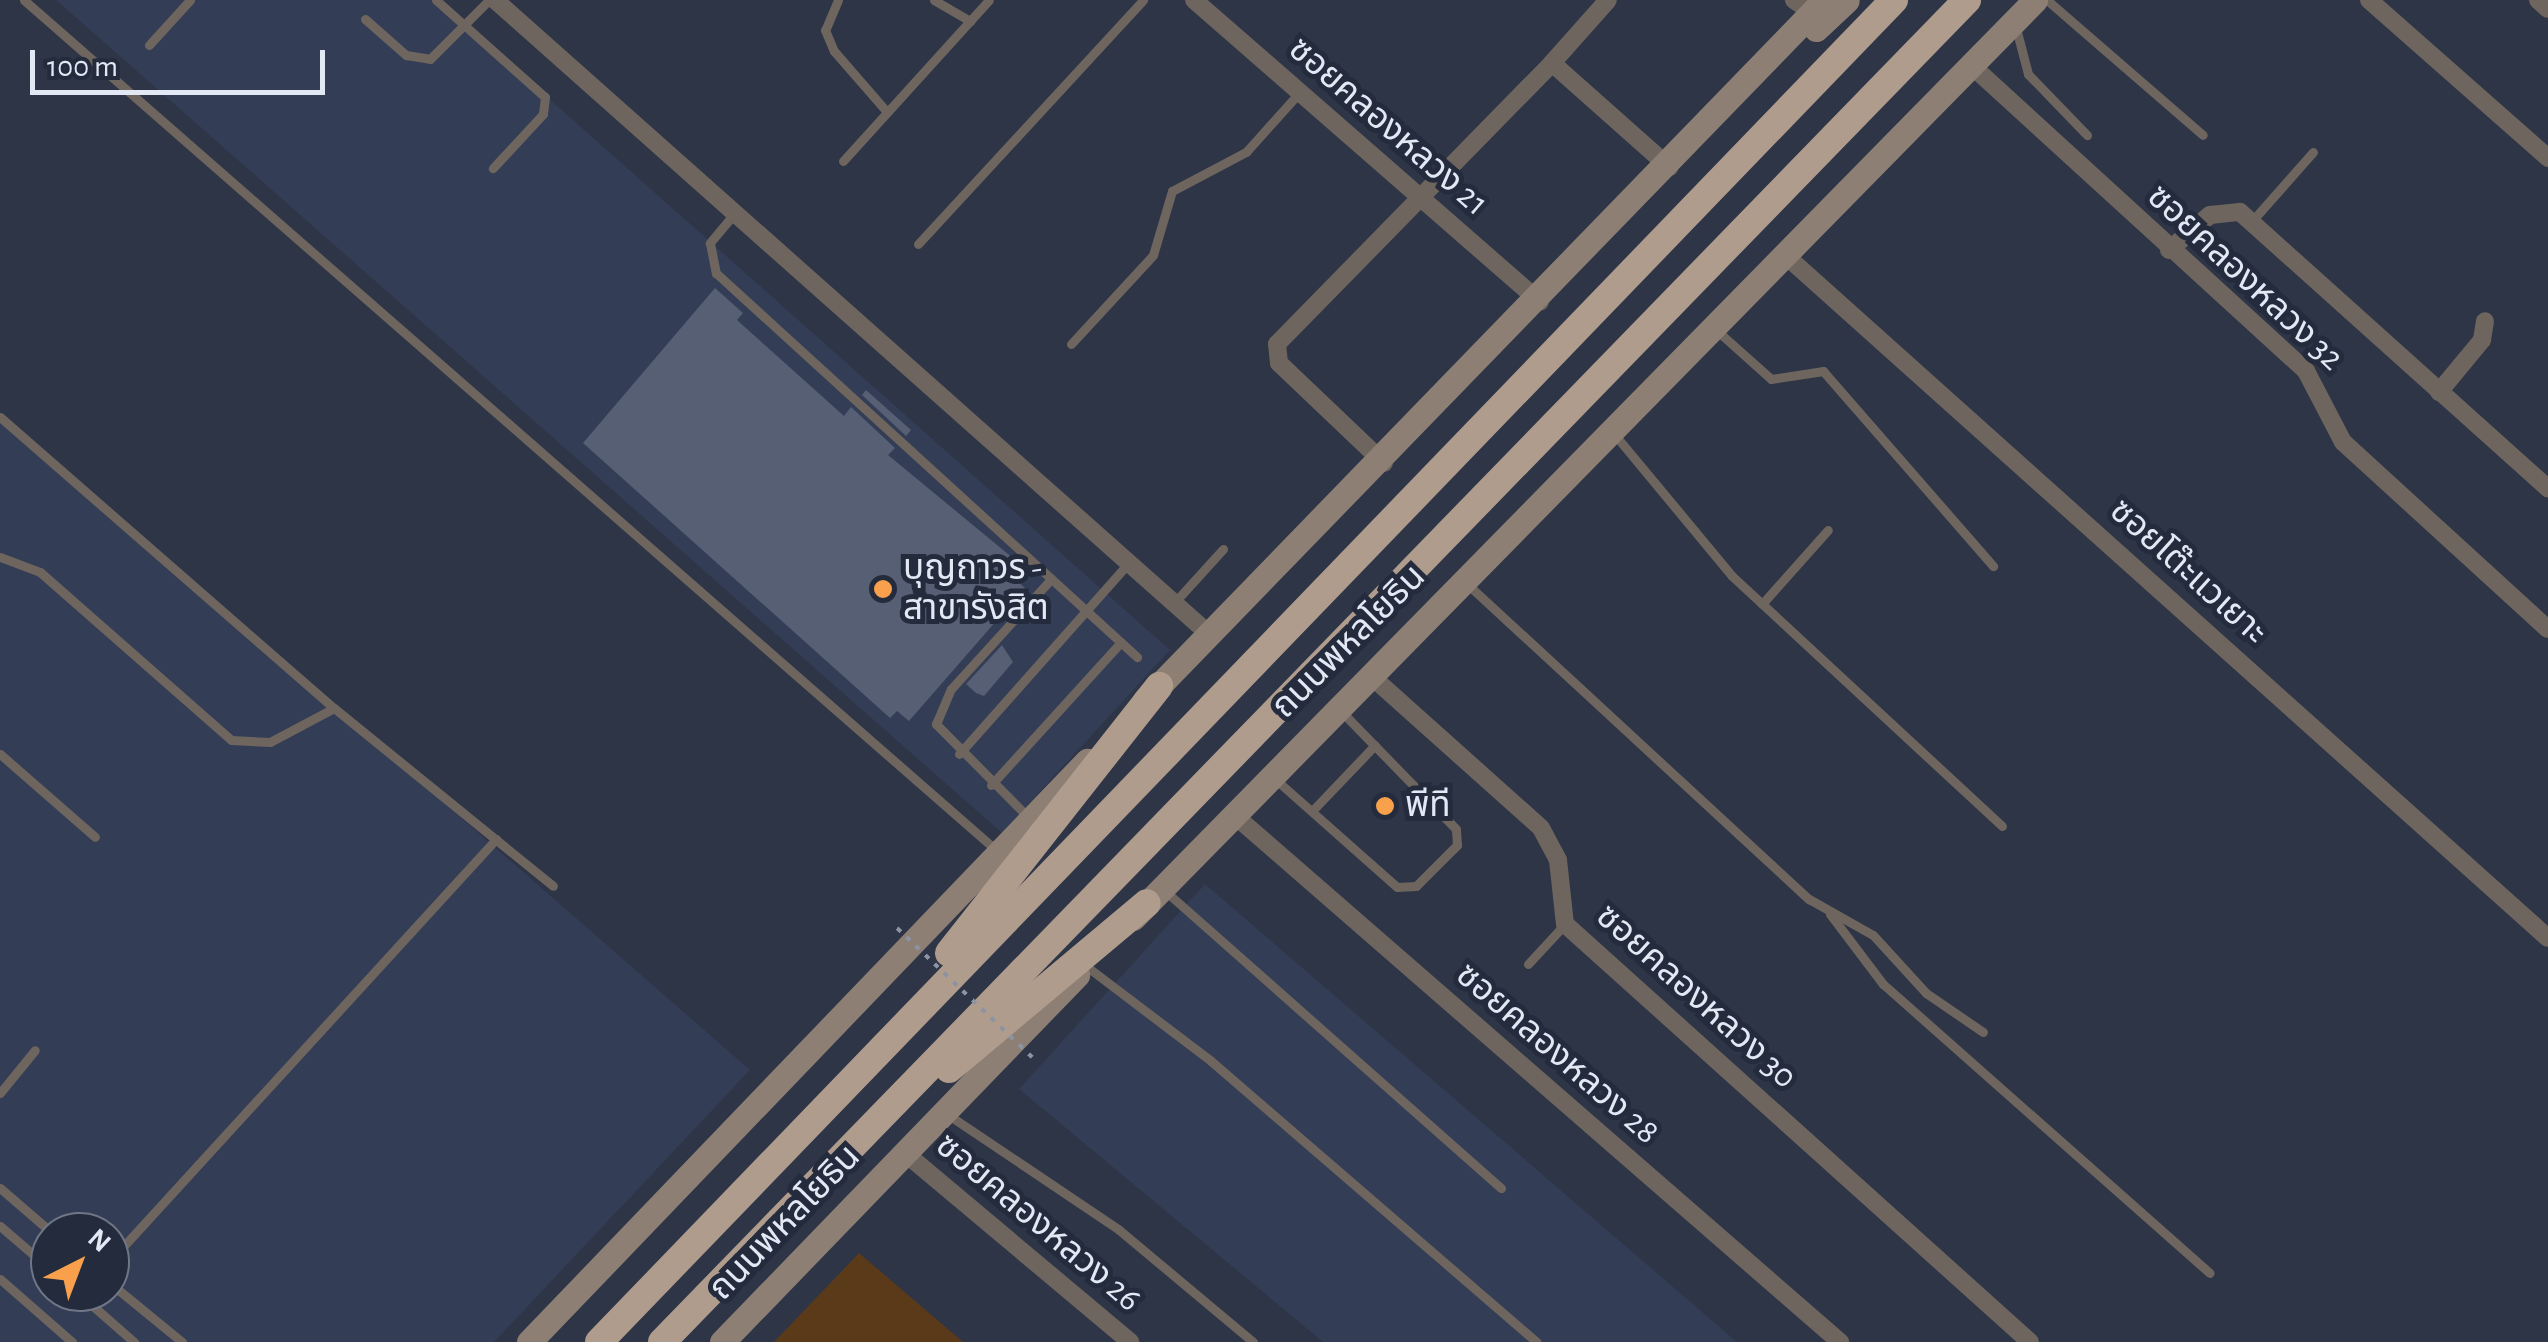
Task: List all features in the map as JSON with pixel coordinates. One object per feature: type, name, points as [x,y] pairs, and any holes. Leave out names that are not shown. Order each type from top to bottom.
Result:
[{"type":"highway","name":"ถนนพหลโยธิน","points":[[599,1342],[1894,0]]},
{"type":"highway","name":"ถนนพหลโยธิน","points":[[662,1342],[1967,0]]},
{"type":"highway","points":[[844,1088],[1159,686]]},
{"type":"highway","points":[[830,1168],[1154,895]]},
{"type":"main road","points":[[529,1342],[1159,686],[1384,463],[1787,48],[1847,0]]},
{"type":"main road","name":"ถนนพหลโยธิน","points":[[722,1342],[1337,707],[2035,0]]},
{"type":"main road","points":[[1787,48],[1810,4]]},
{"type":"street","points":[[492,0],[1210,635]]},
{"type":"street","name":"ซอยคลองหลวง 21","points":[[1194,0],[1418,200],[1540,302]]},
{"type":"street","points":[[1384,463],[1279,363],[1277,344],[1552,63],[1608,0]]},
{"type":"street","points":[[2369,0],[2548,158]]},
{"type":"street","points":[[2538,0],[2548,9]]},
{"type":"street","points":[[1552,63],[1669,167]]},
{"type":"street","name":"ซอยคลองหลวง 32","points":[[1971,66],[2306,371],[2356,454],[2548,629]]},
{"type":"street","points":[[2169,250],[2224,210],[2251,222],[2548,488]]},
{"type":"street","name":"ซอยโต๊ะแวเยาะ","points":[[1784,254],[2548,938]]},
{"type":"street","points":[[2439,392],[2482,340],[2485,322]]},
{"type":"street","name":"ซอยคลองหลวง 30","points":[[1370,675],[1541,828],[1558,860],[1565,924],[2030,1342]]},
{"type":"street","name":"ซอยคลองหลวง 28","points":[[1233,814],[1840,1342]]},
{"type":"street","name":"ซอยคลองหลวง 26","points":[[905,1153],[1130,1342]]},
{"type":"lane","points":[[24,0],[999,852]]},
{"type":"lane","points":[[149,45],[190,0]]},
{"type":"lane","points":[[436,0],[545,97],[543,114],[493,168]]},
{"type":"lane","points":[[365,19],[418,61],[466,26],[492,0]]},
{"type":"lane","points":[[838,0],[827,14],[834,50],[887,112]]},
{"type":"lane","points":[[934,0],[970,21]]},
{"type":"lane","points":[[842,161],[990,0]]},
{"type":"lane","points":[[918,244],[1143,0]]},
{"type":"lane","points":[[2047,0],[2203,135]]},
{"type":"lane","points":[[2015,20],[2028,74],[2087,135]]},
{"type":"lane","points":[[1071,344],[1153,255],[1172,191],[1246,152],[1298,93]]},
{"type":"lane","points":[[2251,222],[2313,152]]},
{"type":"lane","points":[[734,214],[710,243],[716,273],[1138,657]]},
{"type":"lane","points":[[1712,326],[1771,378],[1823,371],[1994,566]]},
{"type":"lane","points":[[0,417],[334,708],[554,886]]},
{"type":"lane","points":[[1610,428],[1762,604],[2002,826]]},
{"type":"lane","points":[[1762,604],[1828,530]]},
{"type":"lane","points":[[1172,604],[1223,549]]},
{"type":"lane","points":[[2,561],[40,572],[231,740],[270,742],[334,708]]},
{"type":"lane","points":[[958,754],[1127,564]]},
{"type":"lane","points":[[1030,820],[958,754],[936,724],[938,706],[1051,579]]},
{"type":"lane","points":[[1463,580],[1830,914],[1883,984],[2210,1273]]},
{"type":"lane","points":[[991,786],[1121,642]]},
{"type":"lane","points":[[1271,775],[1397,888],[1416,886],[1457,845],[1456,829],[1337,707]]},
{"type":"lane","points":[[1312,811],[1375,745]]},
{"type":"lane","points":[[0,754],[95,837]]},
{"type":"lane","points":[[130,1239],[496,839]]},
{"type":"lane","points":[[1154,895],[1500,1188]]},
{"type":"lane","points":[[1830,914],[1873,935],[1926,993],[1983,1032]]},
{"type":"lane","points":[[1528,964],[1565,924]]},
{"type":"lane","points":[[1086,966],[1211,1060],[1536,1342]]},
{"type":"lane","points":[[0,1092],[35,1050]]},
{"type":"lane","points":[[945,1112],[1118,1228],[1253,1342]]},
{"type":"lane","points":[[0,1188],[30,1214]]},
{"type":"lane","points":[[0,1226],[30,1252]]},
{"type":"lane","points":[[0,1279],[72,1342]]},
{"type":"lane","points":[[130,1299],[182,1342]]},
{"type":"lane","points":[[99,1312],[134,1342]]},
{"type":"path","points":[[896,928],[1032,1058]]},
{"type":"shaded area","points":[[56,0],[438,0],[1170,650],[1002,833]]},
{"type":"shaded area","points":[[0,415],[750,1070],[494,1342],[0,1342]]},
{"type":"shaded area","points":[[1205,884],[1737,1342],[1323,1342],[1019,1089]]},
{"type":"shaded area","points":[[859,1253],[963,1342],[774,1342]]},
{"type":"building","points":[[715,288],[743,313],[737,320],[844,416],[851,407],[895,448],[888,455],[1025,568],[1015,579],[1025,588],[909,721],[897,711],[890,718],[583,443]]},
{"type":"building","points":[[866,390],[911,430],[906,436],[862,395]]},
{"type":"building","points":[[1002,645],[1013,662],[984,696],[976,693],[966,684]]},
{"type":"place","name":"บุญถาวร - สาขารังสิต","points":[[883,589]]},
{"type":"place","name":"พีที","points":[[1385,806]]}]
